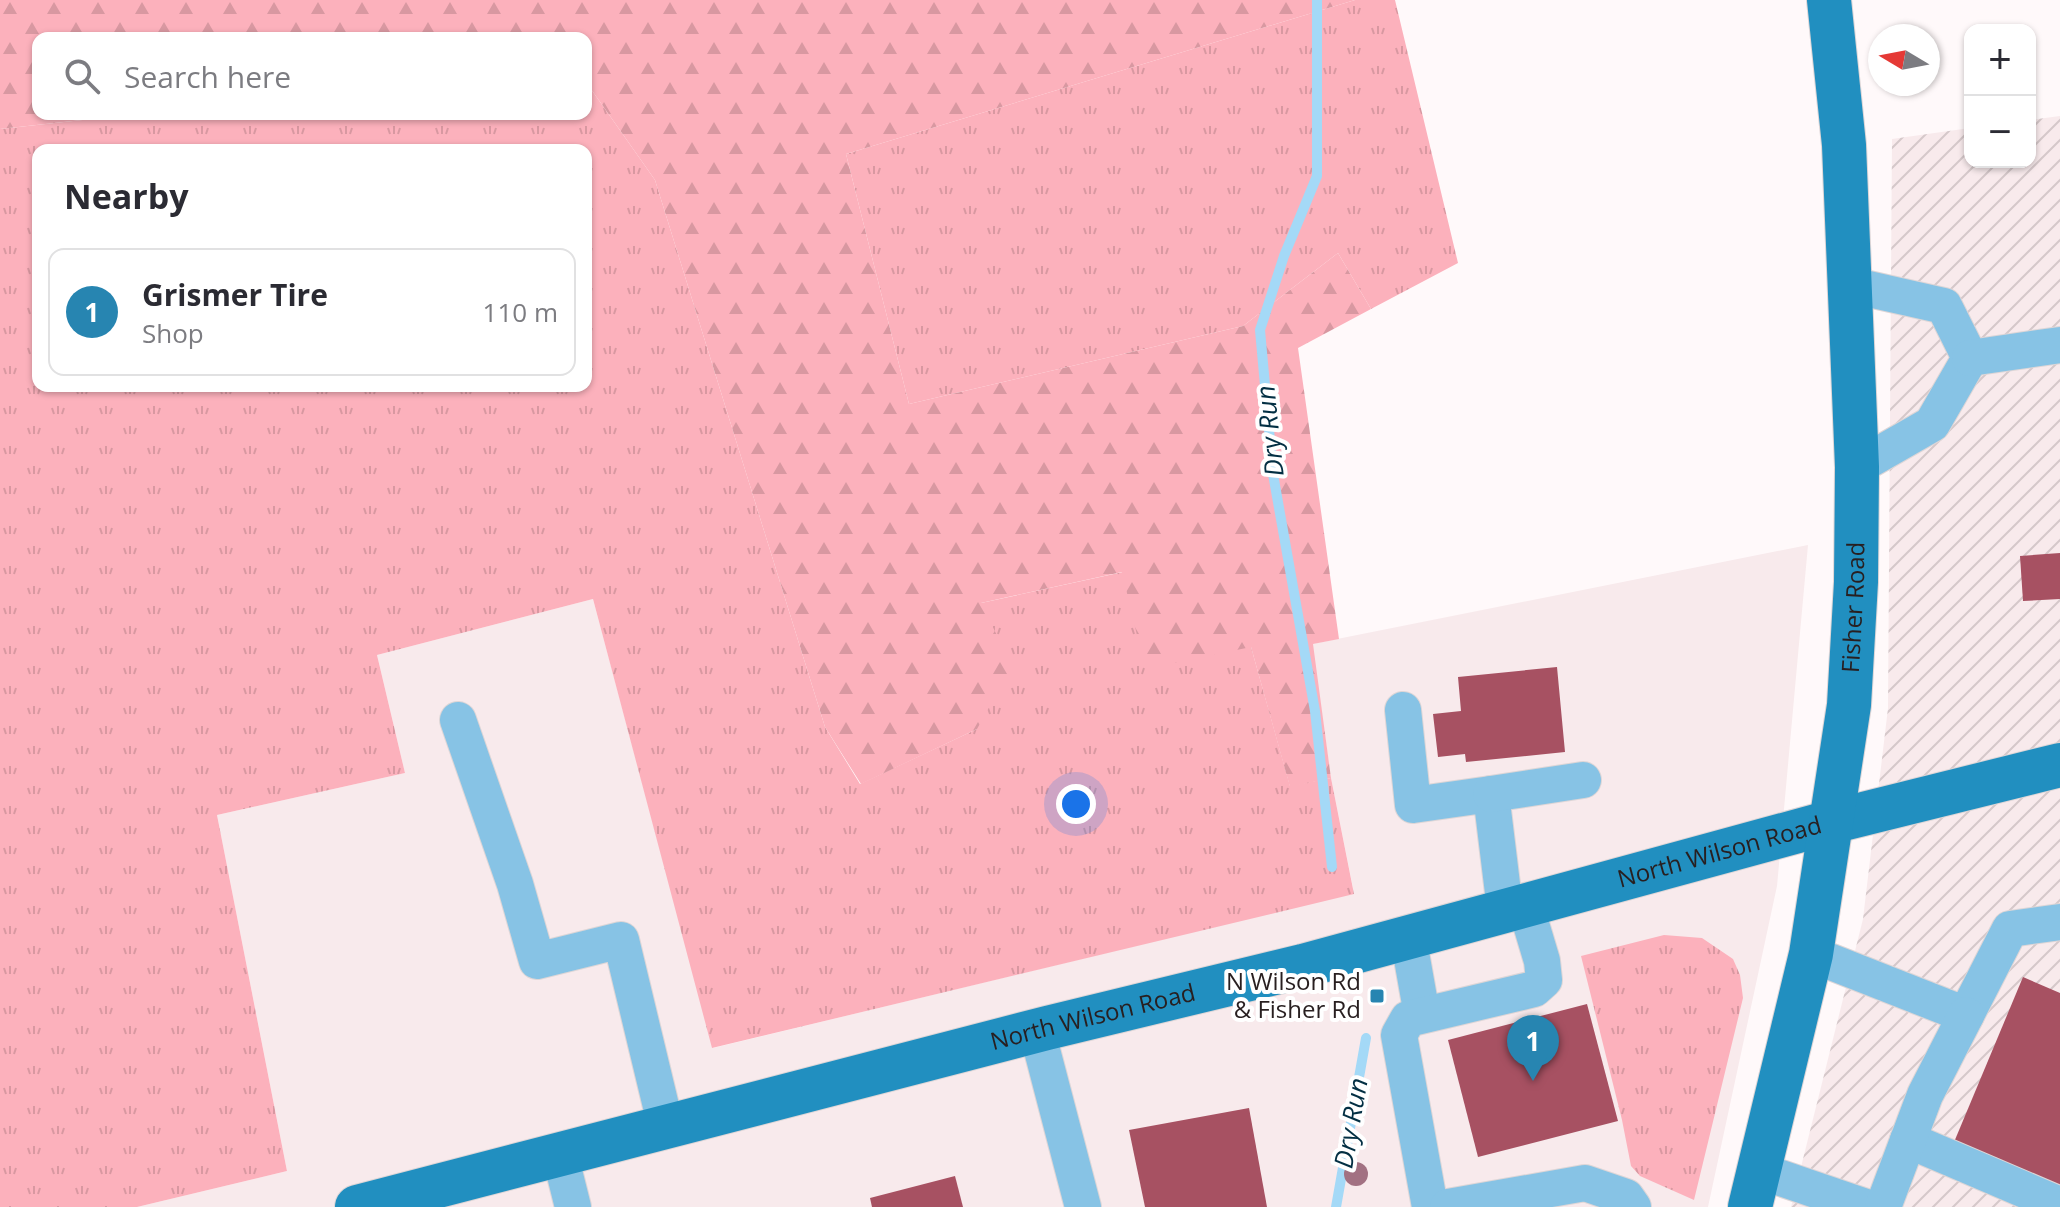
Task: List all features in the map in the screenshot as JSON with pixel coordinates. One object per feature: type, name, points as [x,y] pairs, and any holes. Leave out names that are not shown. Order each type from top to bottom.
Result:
[{"type":"main road","name":"Fisher Road","points":[[1755,1189],[1811,954],[1849,705],[1856,582],[1857,467],[1844,145],[1829,0]]},
{"type":"main road","name":"North Wilson Road","points":[[357,1207],[1037,1031],[1303,966],[1831,822],[2060,765]]},
{"type":"lane","points":[[1851,285],[1944,306],[1970,358]]},
{"type":"lane","points":[[1970,358],[2060,345]]},
{"type":"lane","points":[[1857,467],[1932,424],[1970,358]]},
{"type":"lane","points":[[1403,710],[1413,805],[1583,780]]},
{"type":"lane","points":[[458,720],[515,884],[537,961],[621,940],[666,1127]]},
{"type":"lane","points":[[1430,1207],[1399,1035],[1408,1019],[1534,989],[1544,980],[1542,961],[1515,906],[1491,794]]},
{"type":"lane","points":[[1883,1207],[1925,1095],[2010,929],[2060,922]]},
{"type":"lane","points":[[1408,936],[1422,1015]]},
{"type":"lane","points":[[1811,954],[1966,1015]]},
{"type":"lane","points":[[1037,1031],[1083,1207]]},
{"type":"lane","points":[[1908,1140],[2060,1205]]},
{"type":"lane","points":[[560,1155],[573,1207]]},
{"type":"lane","points":[[1448,1207],[1585,1183],[1626,1197],[1633,1207]]},
{"type":"lane","points":[[1755,1189],[1866,1207]]},
{"type":"shaded area","points":[[2060,116],[2060,1207],[1791,1207],[1863,919],[1888,708],[1892,139],[1964,129],[1964,168],[2036,168],[2036,119]]},
{"type":"shaded area","points":[[1808,545],[1777,886],[1708,1207],[137,1207],[287,1171],[217,815],[405,773],[377,655],[593,599],[713,1048],[1354,893],[1331,778],[1312,644]]},
{"type":"green space","points":[[0,0],[1355,0],[846,154],[909,404],[1243,326],[1338,253],[1371,309],[1298,348],[1339,639],[1313,644],[1331,778],[1290,787],[1251,647],[1145,669],[1122,572],[981,603],[1012,666],[977,729],[861,784],[825,727],[655,180],[592,91],[592,32],[32,32],[32,120],[82,120],[0,129]]},
{"type":"green space","points":[[1355,0],[1395,0],[1458,263],[1371,309],[1338,253],[1243,326],[909,404],[846,154]]},
{"type":"green space","points":[[592,91],[655,180],[825,727],[860,784],[977,729],[981,603],[1123,572],[1251,647],[1290,786],[1331,778],[1354,894],[712,1048],[593,599],[377,655],[405,773],[217,815],[287,1171],[137,1207],[0,1207],[0,129],[82,120],[592,120]]},
{"type":"green space","points":[[1664,935],[1702,938],[1733,959],[1740,975],[1743,998],[1694,1200],[1640,1176],[1631,1166],[1581,956]]},
{"type":"building","points":[[2060,553],[2060,599],[2023,601],[2020,556]]},
{"type":"building","points":[[1557,667],[1565,752],[1466,762],[1465,754],[1438,757],[1433,714],[1461,711],[1458,677]]},
{"type":"building","points":[[2023,977],[2060,993],[2060,1192],[1952,1147]]},
{"type":"building","points":[[1587,1004],[1618,1121],[1478,1157],[1448,1040]]},
{"type":"building","points":[[1249,1108],[1267,1207],[1145,1207],[1129,1130]]},
{"type":"building","points":[[955,1176],[963,1207],[872,1207],[870,1198]]},
{"type":"waterway","name":"Dry Run","points":[[1317,0],[1317,176],[1284,256],[1260,330],[1273,474],[1315,711],[1332,867]]},
{"type":"waterway","name":"Dry Run","points":[[1336,1207],[1366,1038]]},
{"type":"place","name":"N Wilson Rd & Fisher Rd","points":[[1377,996]]},
{"type":"place","name":"Grismer Tire","points":[[1533,1081]]}]
